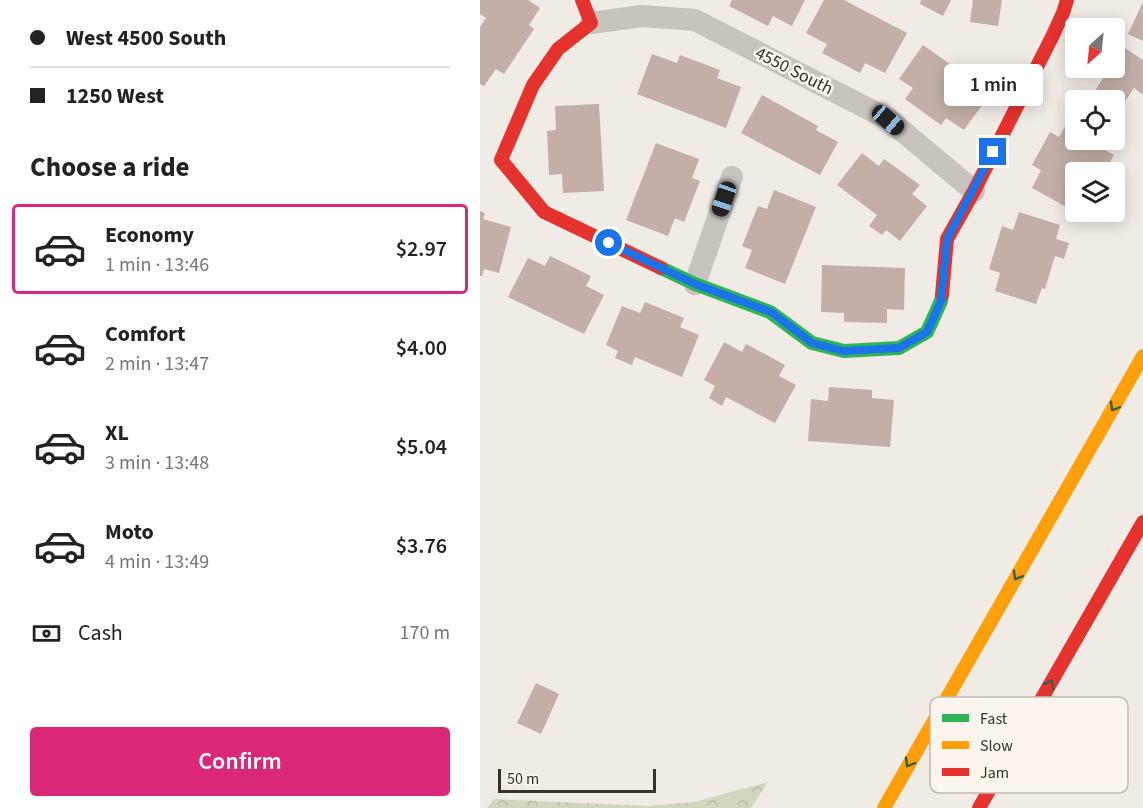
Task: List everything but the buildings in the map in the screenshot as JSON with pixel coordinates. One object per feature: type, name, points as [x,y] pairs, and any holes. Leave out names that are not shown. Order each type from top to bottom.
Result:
[{"type":"main road","points":[[582,0],[591,23],[558,49],[533,86],[501,160],[544,212],[695,284],[771,312],[812,343],[843,351],[899,348],[927,332],[941,301],[947,239],[974,191],[1053,35],[1067,0]]},
{"type":"main road","points":[[948,697],[1143,356]]},
{"type":"main road","points":[[1043,697],[1143,522]]},
{"type":"main road","points":[[884,808],[930,728]]},
{"type":"main road","points":[[979,808],[988,793]]},
{"type":"street","name":"4550 South","points":[[591,23],[642,16],[695,20],[888,120],[974,191]]},
{"type":"street","points":[[695,284],[732,177]]},
{"type":"green space","points":[[768,782],[751,808],[487,808],[494,799],[648,806],[695,802]]},
{"type":"traffic: fast","points":[[661,268],[695,284],[770,312],[812,343],[844,351],[899,348],[927,332],[942,295]]},
{"type":"traffic: slow","points":[[948,697],[1143,356]]},
{"type":"traffic: slow","points":[[884,808],[930,728]]},
{"type":"traffic: jam","points":[[582,0],[591,23],[558,49],[533,85],[501,160],[544,212],[661,268]]},
{"type":"traffic: jam","points":[[942,295],[947,239],[974,191],[1053,35],[1067,0]]},
{"type":"traffic: jam","points":[[1043,697],[1143,522]]},
{"type":"traffic: jam","points":[[979,808],[988,793]]},
{"type":"route","points":[[609,243],[695,284],[771,312],[812,343],[843,351],[899,348],[927,332],[941,301],[947,239],[993,152]]}]
